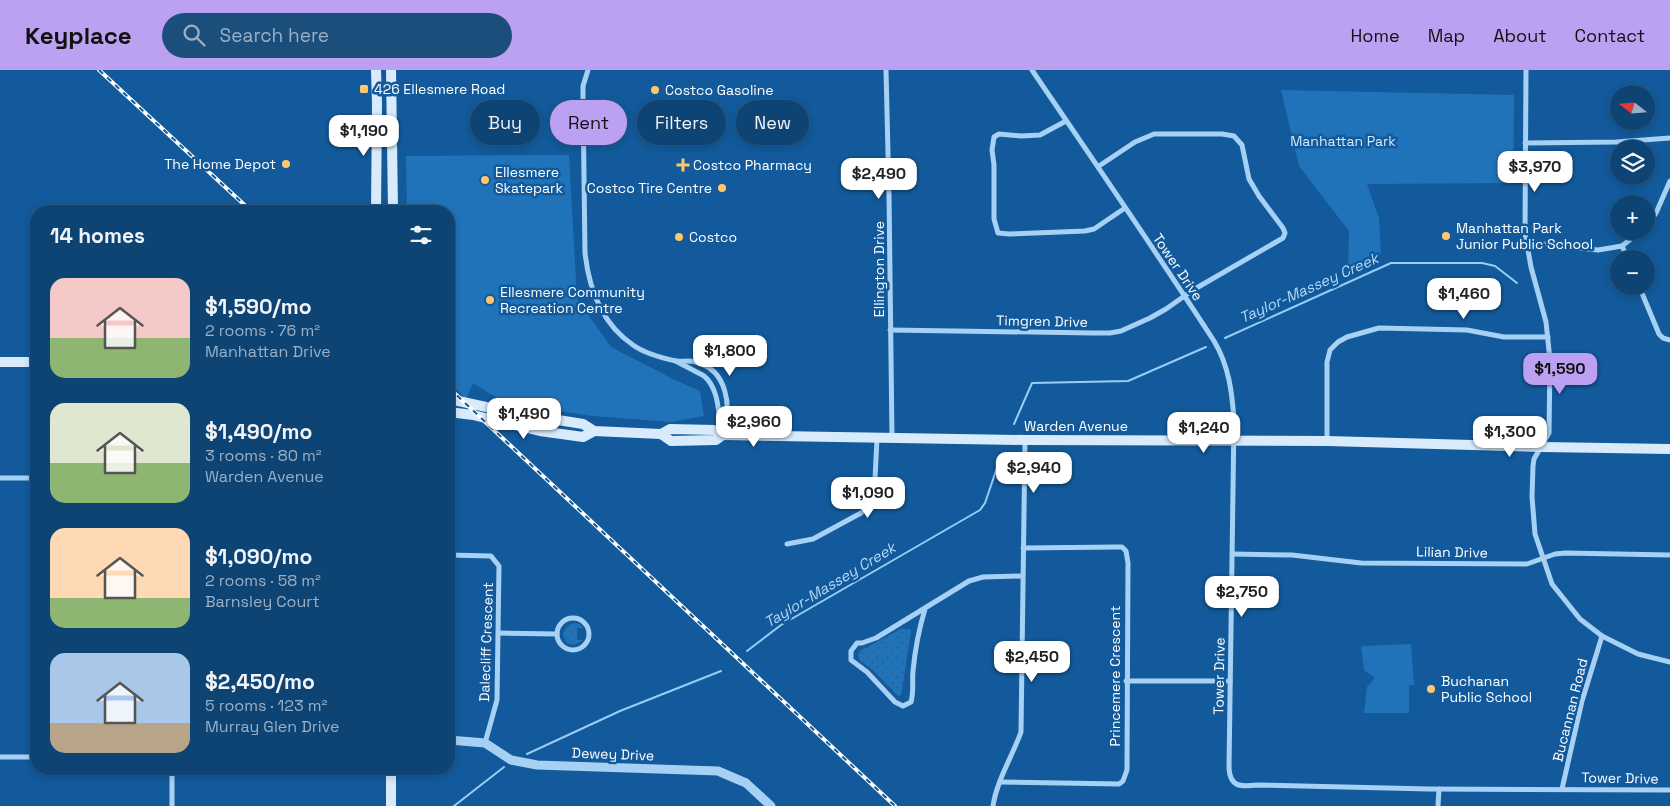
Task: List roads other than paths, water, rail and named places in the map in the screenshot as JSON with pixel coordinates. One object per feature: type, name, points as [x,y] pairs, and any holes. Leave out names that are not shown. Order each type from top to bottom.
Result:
[{"type":"main road","points":[[376,70],[376,205]]},
{"type":"main road","points":[[391,70],[393,205]]},
{"type":"main road","points":[[377,104],[391,104]]},
{"type":"main road","points":[[0,362],[30,362]]},
{"type":"main road","name":"Warden Avenue","points":[[455,400],[514,413],[583,424],[594,431]]},
{"type":"main road","name":"Warden Avenue","points":[[455,413],[540,430],[583,436],[594,431],[661,434],[671,440],[716,440],[722,435],[1025,440],[1327,441],[1542,447],[1670,448]]},
{"type":"main road","points":[[391,775],[391,806]]},
{"type":"street","points":[[588,70],[583,86],[585,253],[587,270],[596,301],[615,330],[632,345],[641,350],[675,360],[696,362],[707,367],[720,378],[726,393],[727,402],[727,422],[722,435]]},
{"type":"street","name":"Ellington Drive","points":[[886,70],[892,437]]},
{"type":"street","name":"Tower Drive","points":[[1032,70],[1099,166],[1185,296],[1224,359],[1232,394],[1234,420],[1229,768],[1231,778],[1236,784],[1243,786],[1439,789],[1670,790]]},
{"type":"street","points":[[1526,70],[1524,212],[1526,244],[1542,306],[1550,360],[1549,433],[1534,459],[1532,498],[1535,534],[1552,584],[1580,619],[1602,636],[1638,654],[1670,662]]},
{"type":"street","points":[[1066,121],[1040,135],[999,134],[994,138],[992,150],[994,165],[994,219],[998,233],[1085,231],[1094,229],[1125,208]]},
{"type":"street","name":"Timgren Drive","points":[[890,330],[1110,333],[1128,328],[1150,318],[1193,290],[1283,238],[1285,233],[1249,179],[1242,145],[1234,136],[1222,134],[1159,133],[1135,142],[1099,166]]},
{"type":"street","points":[[1525,143],[1616,142],[1670,138]]},
{"type":"street","points":[[1655,214],[1670,181]]},
{"type":"street","points":[[1526,244],[1598,250],[1622,246],[1630,240]]},
{"type":"street","points":[[1622,246],[1624,250]]},
{"type":"street","points":[[1643,295],[1658,334],[1670,340]]},
{"type":"street","points":[[1327,441],[1327,362],[1330,350],[1334,345],[1347,337],[1380,328],[1412,328],[1467,330],[1504,337],[1548,337]]},
{"type":"street","points":[[675,360],[703,376],[714,389],[722,435]]},
{"type":"street","points":[[787,544],[813,539],[861,513],[874,500],[877,438]]},
{"type":"street","points":[[993,806],[1000,782],[1016,748],[1021,732],[1025,440]]},
{"type":"street","points":[[0,478],[30,478]]},
{"type":"street","name":"Princemere Crescent","points":[[1000,782],[1119,784],[1123,781],[1126,770],[1128,563],[1126,551],[1122,547],[1023,548]]},
{"type":"street","name":"Lilian Drive","points":[[1232,554],[1292,555],[1361,563],[1527,564],[1543,560],[1555,554],[1565,553],[1670,555]]},
{"type":"street","name":"Dalecliff Crescent","points":[[455,555],[491,556],[499,566],[497,700],[486,743]]},
{"type":"street","points":[[925,609],[913,670],[912,702],[903,706],[895,702],[889,693],[867,672],[850,660],[850,654],[857,643],[876,638],[970,581],[983,577],[1022,576]]},
{"type":"street","points":[[570,618],[580,620],[588,628],[589,633],[586,644],[578,650],[563,647],[557,639],[557,634],[560,624],[570,618]]},
{"type":"street","points":[[499,633],[557,634]]},
{"type":"street","name":"Bucannan Road","points":[[1562,789],[1582,701],[1602,636]]},
{"type":"street","points":[[1126,681],[1230,681]]},
{"type":"street","name":"Dewey Drive","points":[[455,740],[486,743],[511,760],[537,765],[718,771],[746,783],[771,806]]},
{"type":"street","points":[[0,757],[30,757]]},
{"type":"street","points":[[172,775],[172,806]]},
{"type":"street","points":[[1438,806],[1439,789]]},
{"type":"waterway","name":"Taylor-Massey Creek","points":[[1225,338],[1391,263],[1482,263],[1495,266],[1517,283]]},
{"type":"waterway","name":"Taylor-Massey Creek","points":[[1014,424],[1032,383],[1128,381],[1206,347]]},
{"type":"waterway","name":"Taylor-Massey Creek","points":[[747,651],[781,625],[980,510],[985,503],[1001,456]]},
{"type":"waterway","name":"Taylor-Massey Creek","points":[[527,754],[620,711],[721,671]]},
{"type":"waterway","name":"Taylor-Massey Creek","points":[[454,806],[504,767]]},
{"type":"railway","points":[[99,70],[245,205]]},
{"type":"railway","points":[[455,394],[895,806]]},
{"type":"place","name":"426 Ellesmere Road","points":[[364,89]]},
{"type":"place","name":"Costco Gasoline","points":[[655,90]]},
{"type":"place","name":"The Home Depot","points":[[286,164]]},
{"type":"place","name":"Costco Pharmacy","points":[[683,165]]},
{"type":"place","name":"Ellesmere Skatepark","points":[[485,180]]},
{"type":"place","name":"Costco Tire Centre","points":[[722,188]]},
{"type":"place","name":"Manhattan Park Junior Public School","points":[[1446,236]]},
{"type":"place","name":"Costco","points":[[679,237]]},
{"type":"place","name":"Ellesmere Community Recreation Centre","points":[[490,300]]},
{"type":"place","name":"Buchanan Public School","points":[[1431,689]]},
{"type":"park label","name":"Manhattan Park","points":[[1343,141]]}]
